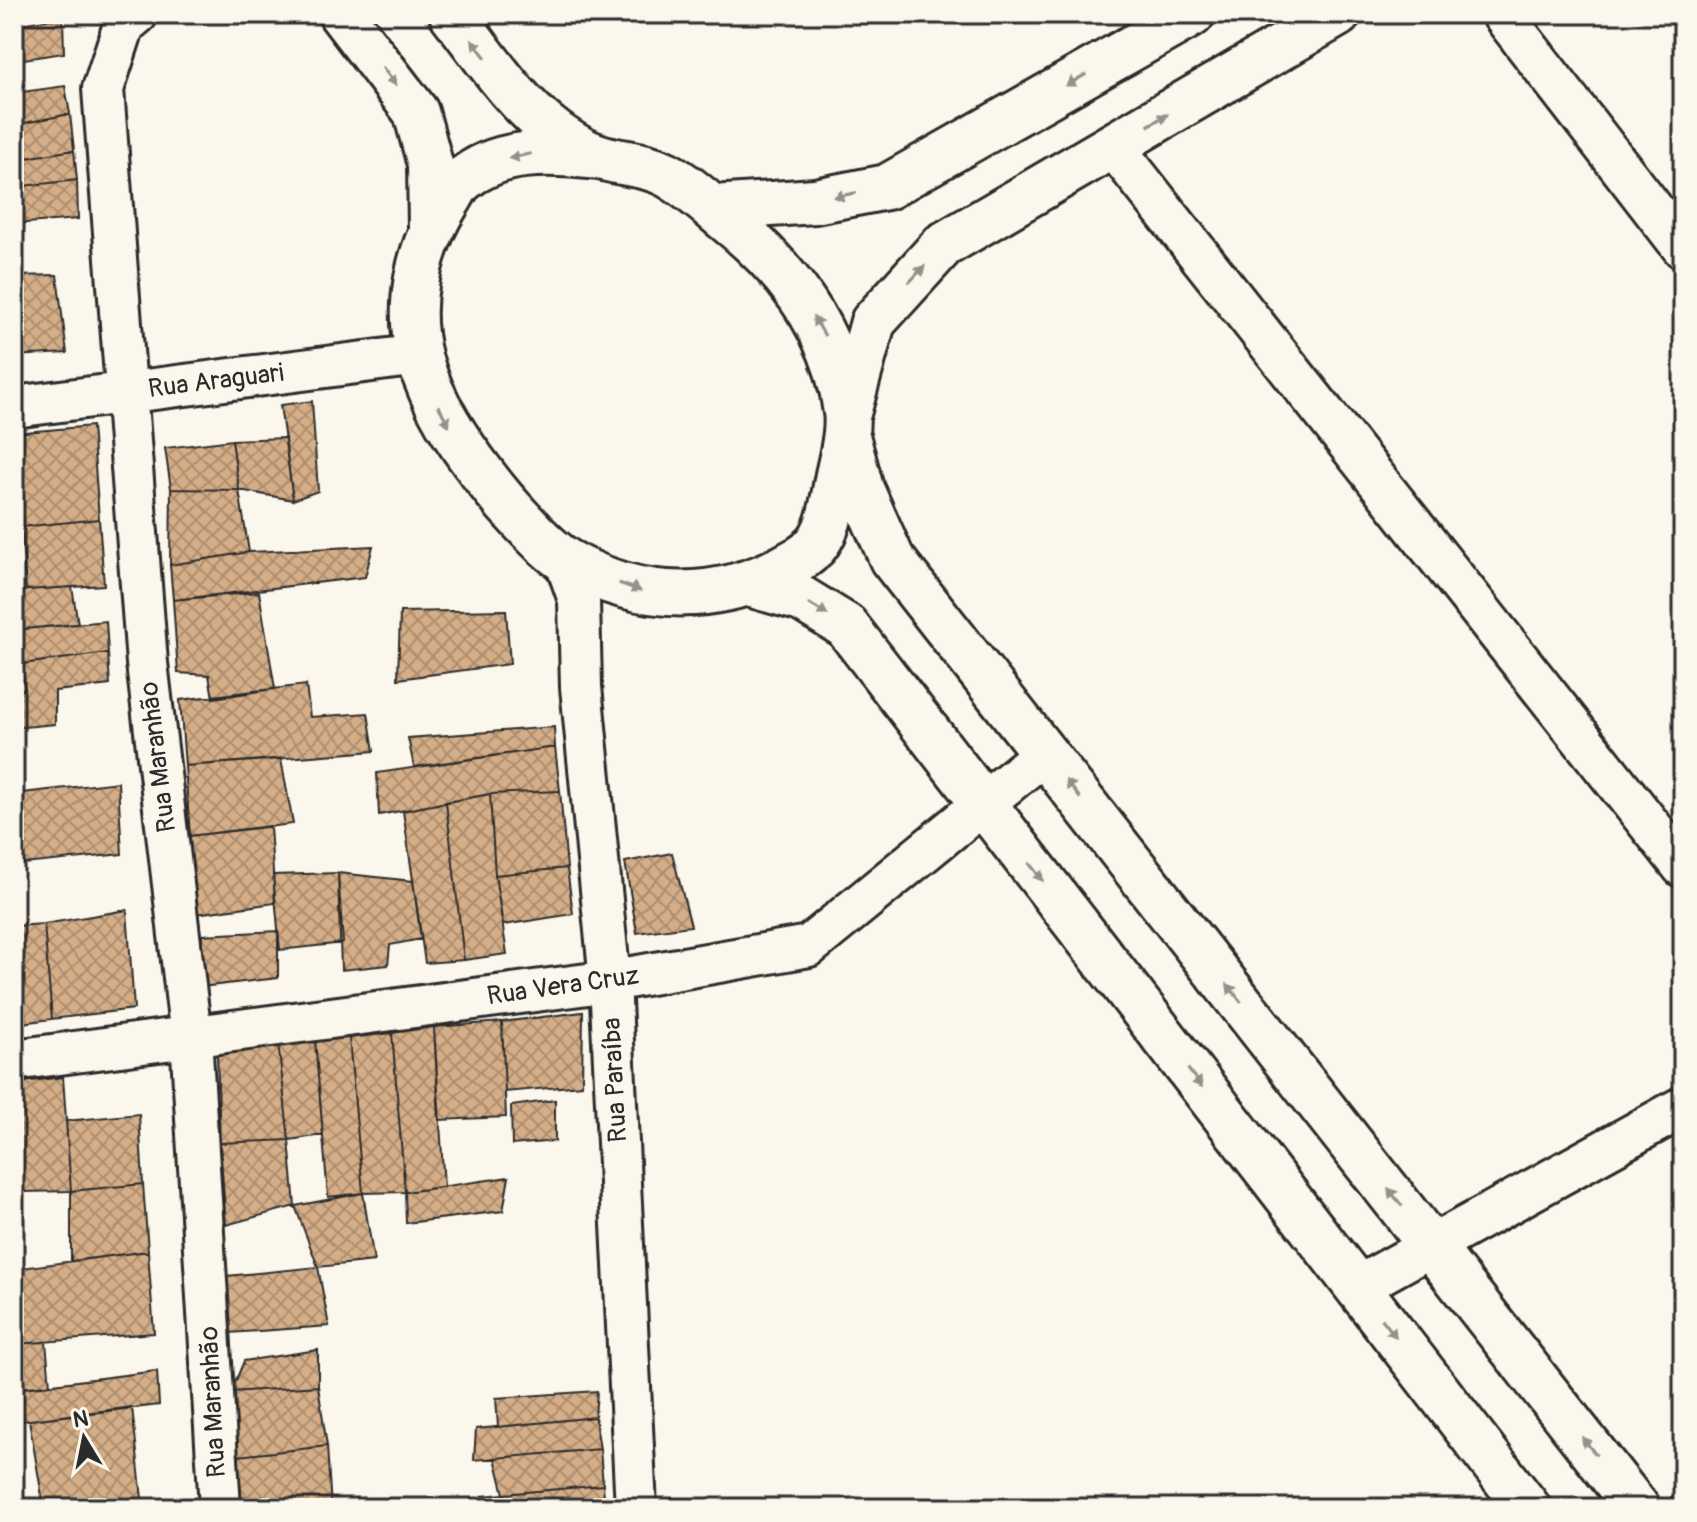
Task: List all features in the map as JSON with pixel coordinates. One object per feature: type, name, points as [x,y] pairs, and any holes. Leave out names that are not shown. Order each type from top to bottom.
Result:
[{"type":"street","name":"Rua Maranhão","points":[[137,14],[124,25],[103,89],[147,663],[191,1037],[220,1508]]},
{"type":"street","points":[[341,14],[416,112],[430,164],[431,228]]},
{"type":"street","points":[[452,14],[516,96],[555,133],[598,157]]},
{"type":"street","points":[[713,208],[815,201],[887,187],[1192,14]]},
{"type":"street","points":[[1502,14],[1683,248]]},
{"type":"street","points":[[1327,15],[1113,146],[943,245],[873,322],[846,422],[826,531],[805,556],[745,583],[695,595],[637,591],[565,560],[500,497],[467,454],[443,415],[419,355],[417,267],[431,228],[461,182],[494,163],[525,154],[557,152],[628,160],[666,174],[762,248],[802,298],[828,343],[846,422],[861,489],[892,559],[1637,1508]]},
{"type":"street","points":[[1113,146],[1683,867]]},
{"type":"street","name":"Rua Araguari","points":[[14,407],[419,355]]},
{"type":"street","name":"Rua Paraíba","points":[[565,560],[579,600],[581,687],[610,981],[636,1508]]},
{"type":"street","points":[[745,583],[802,599],[846,626],[1528,1508]]},
{"type":"street","name":"Rua Vera Cruz","points":[[14,1060],[610,981],[809,946],[1045,753]]},
{"type":"street","points":[[1357,1287],[1683,1107]]},
{"type":"building","points":[[63,17],[64,53],[17,60],[14,93],[14,25]]},
{"type":"building","points":[[65,86],[70,114],[14,125],[14,93]]},
{"type":"building","points":[[70,114],[74,150],[14,160],[14,125]]},
{"type":"building","points":[[74,150],[77,180],[14,187],[14,160]]},
{"type":"building","points":[[77,180],[78,219],[14,224],[14,187]]},
{"type":"building","points":[[57,275],[67,353],[14,356],[14,276]]},
{"type":"building","points":[[312,401],[318,491],[293,500],[280,405]]},
{"type":"building","points":[[92,426],[99,519],[21,527],[14,433]]},
{"type":"building","points":[[285,438],[293,500],[239,490],[232,440]]},
{"type":"building","points":[[232,440],[239,490],[171,489],[165,448]]},
{"type":"building","points":[[171,489],[239,490],[249,552],[170,565]]},
{"type":"building","points":[[99,519],[104,585],[26,590],[21,527]]},
{"type":"building","points":[[373,546],[365,577],[173,600],[170,565],[249,552]]},
{"type":"building","points":[[72,587],[78,624],[14,630],[14,591]]},
{"type":"building","points":[[259,592],[275,689],[213,698],[209,675],[178,673],[173,600]]},
{"type":"building","points":[[506,610],[510,664],[398,679],[400,612]]},
{"type":"building","points":[[106,621],[108,653],[14,665],[14,630]]},
{"type":"building","points":[[108,653],[110,685],[55,691],[55,724],[14,728],[14,690],[25,689],[20,664]]},
{"type":"building","points":[[306,685],[310,717],[368,713],[374,751],[185,766],[180,700]]},
{"type":"building","points":[[554,727],[555,747],[414,767],[408,738]]},
{"type":"building","points":[[555,747],[560,791],[490,794],[379,815],[377,773]]},
{"type":"building","points":[[281,759],[293,824],[190,836],[185,766]]},
{"type":"building","points":[[118,782],[122,854],[14,865],[14,794]]},
{"type":"building","points":[[560,791],[567,868],[495,875],[490,794]]},
{"type":"building","points":[[490,794],[495,875],[507,954],[464,960],[446,802]]},
{"type":"building","points":[[446,802],[464,960],[425,963],[403,811]]},
{"type":"building","points":[[270,826],[275,903],[195,914],[190,836]]},
{"type":"building","points":[[672,853],[691,926],[637,933],[625,862]]},
{"type":"building","points":[[567,868],[573,914],[503,925],[495,875]]},
{"type":"building","points":[[338,873],[343,943],[280,950],[273,875]]},
{"type":"building","points":[[338,873],[413,881],[421,939],[390,945],[388,965],[341,970]]},
{"type":"building","points":[[127,910],[134,1009],[52,1019],[44,924]]},
{"type":"building","points":[[44,924],[52,1019],[14,1024],[14,926]]},
{"type":"building","points":[[278,931],[278,978],[200,987],[202,935]]},
{"type":"building","points":[[583,1012],[582,1085],[505,1092],[502,1022]]},
{"type":"building","points":[[502,1022],[506,1117],[439,1120],[434,1027]]},
{"type":"building","points":[[434,1027],[444,1187],[405,1192],[392,1033]]},
{"type":"building","points":[[392,1033],[405,1192],[363,1193],[349,1038]]},
{"type":"building","points":[[349,1038],[363,1193],[328,1197],[315,1040]]},
{"type":"building","points":[[315,1040],[323,1135],[289,1140],[278,1042]]},
{"type":"building","points":[[278,1042],[289,1140],[220,1143],[217,1053]]},
{"type":"building","points":[[63,1077],[71,1191],[23,1192],[16,1083]]},
{"type":"building","points":[[555,1100],[555,1141],[512,1145],[511,1106]]},
{"type":"building","points":[[139,1114],[143,1184],[71,1191],[66,1121]]},
{"type":"building","points":[[14,1124],[18,1124],[23,1192],[14,1192]]},
{"type":"building","points":[[289,1140],[295,1206],[226,1225],[220,1143]]},
{"type":"building","points":[[509,1177],[503,1211],[406,1223],[405,1192]]},
{"type":"building","points":[[143,1184],[148,1251],[71,1261],[71,1191]]},
{"type":"building","points":[[363,1193],[374,1261],[318,1267],[295,1206]]},
{"type":"building","points":[[148,1251],[154,1333],[18,1344],[14,1269]]},
{"type":"building","points":[[318,1267],[329,1326],[229,1333],[227,1276]]},
{"type":"building","points":[[46,1342],[50,1385],[14,1389],[14,1344]]},
{"type":"building","points":[[318,1350],[318,1386],[231,1392],[244,1361]]},
{"type":"building","points":[[157,1371],[159,1405],[14,1422],[14,1389]]},
{"type":"building","points":[[318,1386],[327,1446],[238,1456],[231,1392]]},
{"type":"building","points":[[597,1391],[595,1417],[498,1427],[496,1398]]},
{"type":"building","points":[[132,1407],[143,1508],[44,1508],[29,1420]]},
{"type":"building","points":[[595,1417],[600,1449],[474,1460],[476,1429]]},
{"type":"building","points":[[327,1446],[331,1508],[240,1508],[238,1456]]},
{"type":"building","points":[[600,1449],[603,1485],[504,1494],[495,1458]]},
{"type":"building","points":[[603,1485],[605,1508],[485,1508],[482,1496]]}]
